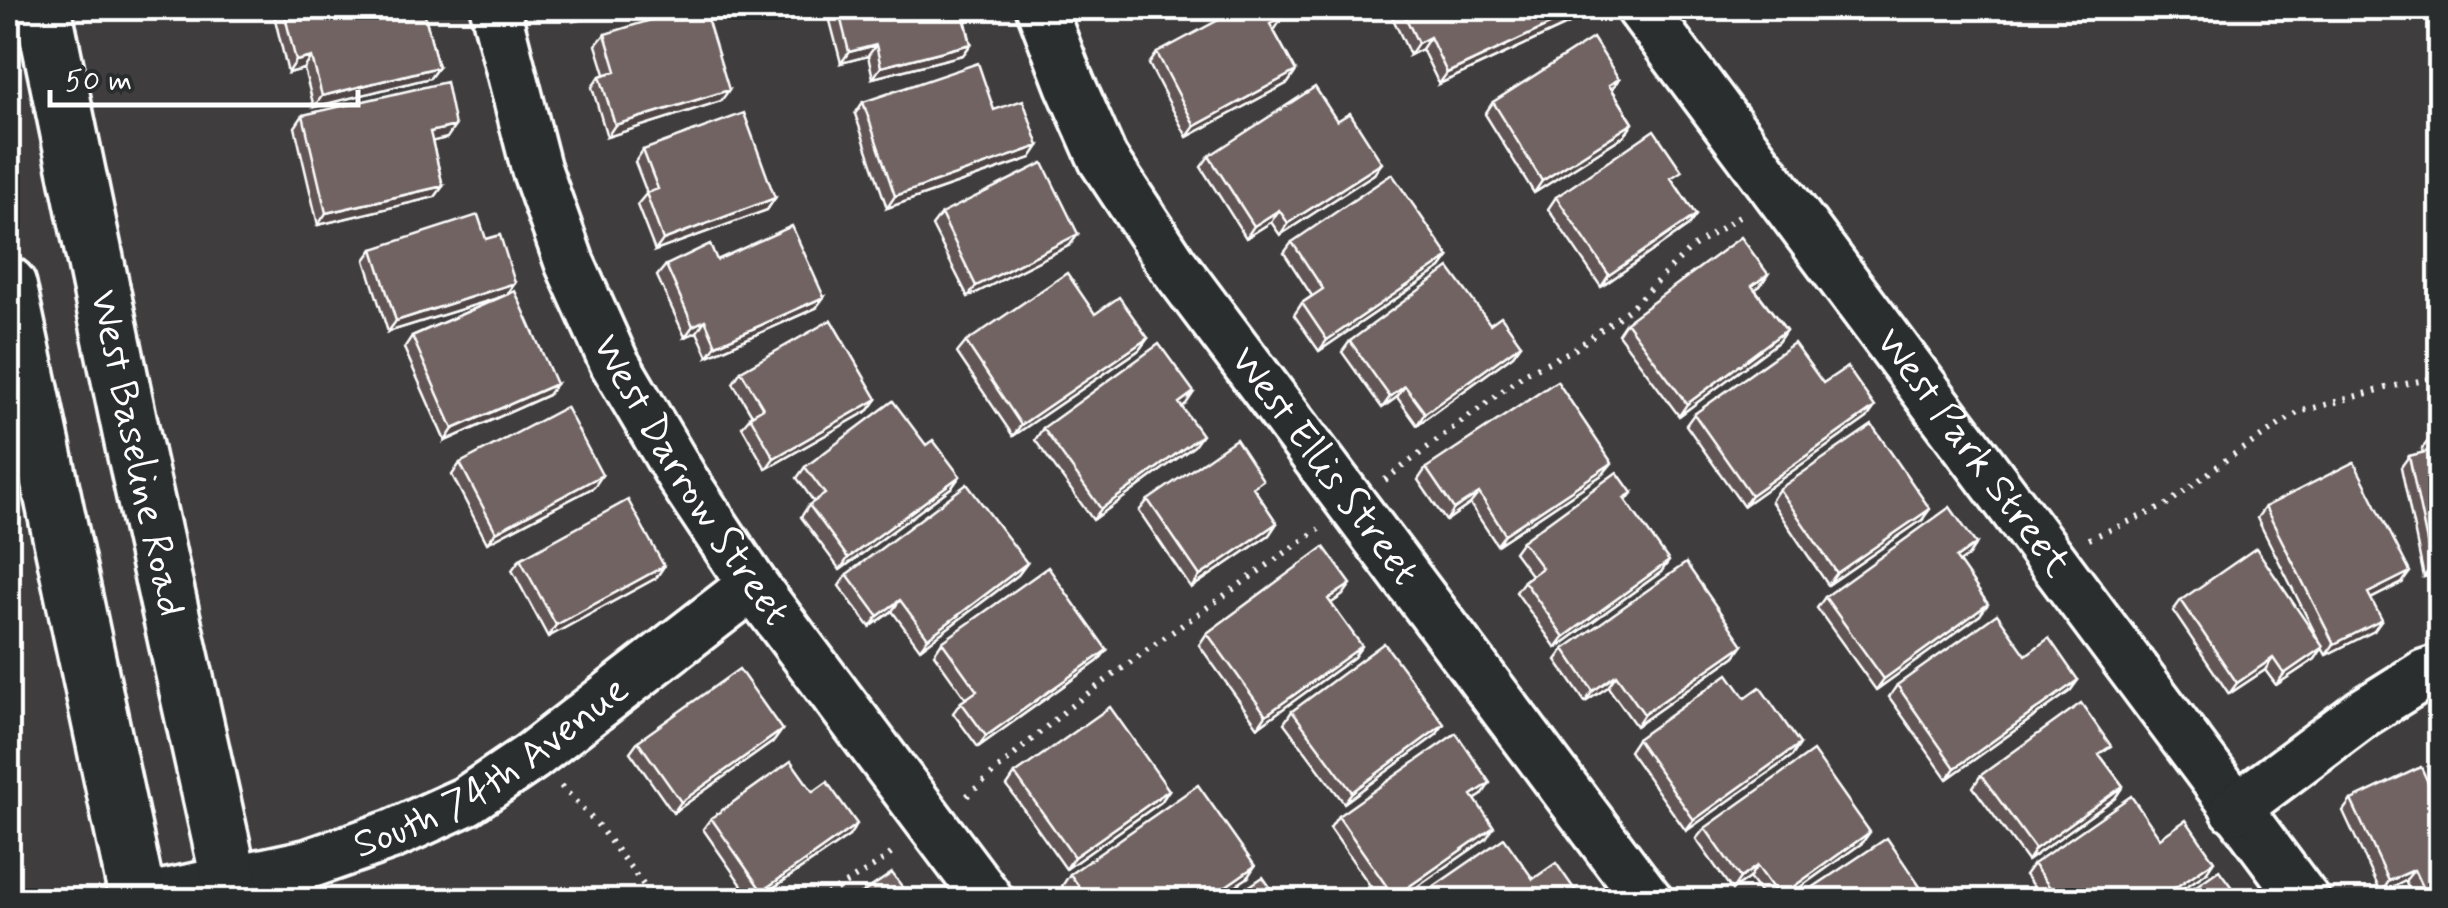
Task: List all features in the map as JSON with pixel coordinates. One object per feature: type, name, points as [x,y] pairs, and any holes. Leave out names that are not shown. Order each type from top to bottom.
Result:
[{"type":"main road","name":"West Baseline Road","points":[[43,8],[231,890]]},
{"type":"main road","points":[[8,285],[138,900]]},
{"type":"street","name":"West Darrow Street","points":[[494,8],[536,168],[570,264],[614,362],[752,586],[989,900]]},
{"type":"street","name":"West Ellis Street","points":[[1041,8],[1103,159],[1173,265],[1648,900]]},
{"type":"street","name":"West Park Street","points":[[1641,8],[2305,900]]},
{"type":"street","name":"South 74th Avenue","points":[[138,900],[231,890],[391,835],[466,802],[531,757],[752,586]]},
{"type":"street","points":[[2236,810],[2363,713],[2425,674],[2440,669]]},
{"type":"path","points":[[818,900],[878,864],[994,773],[1067,709],[1314,533],[1526,373],[1575,349],[1602,330],[1689,250],[1776,190]]},
{"type":"path","points":[[2045,552],[2100,536],[2165,506],[2300,412],[2440,377]]},
{"type":"path","points":[[531,757],[597,824],[655,900]]},
{"type":"building","points":[[283,8],[423,8],[438,67],[322,96],[312,57],[296,61]]},
{"type":"building","points":[[690,8],[704,8],[729,90],[615,125],[600,76],[616,71],[605,34]]},
{"type":"building","points":[[838,8],[969,8],[971,15],[964,17],[971,44],[881,67],[876,45],[849,52]]},
{"type":"building","points":[[1241,8],[1278,8],[1283,17],[1270,24],[1296,71],[1195,126],[1157,53]]},
{"type":"building","points":[[1401,8],[1575,8],[1577,12],[1447,73],[1430,37],[1418,43]]},
{"type":"building","points":[[1593,38],[1619,79],[1609,85],[1633,123],[1542,181],[1493,102]]},
{"type":"building","points":[[978,63],[994,110],[1023,100],[1039,146],[895,196],[863,102]]},
{"type":"building","points":[[446,82],[455,126],[430,132],[443,186],[326,213],[303,115]]},
{"type":"building","points":[[1315,87],[1337,121],[1350,113],[1382,163],[1288,223],[1279,210],[1254,226],[1209,156]]},
{"type":"building","points":[[744,113],[775,198],[663,240],[646,193],[658,189],[643,150]]},
{"type":"building","points":[[1654,130],[1682,171],[1671,178],[1696,215],[1609,275],[1556,197]]},
{"type":"building","points":[[1043,163],[1078,234],[976,286],[941,214]]},
{"type":"building","points":[[1392,174],[1449,257],[1327,340],[1302,303],[1323,289],[1292,242]]},
{"type":"building","points":[[478,215],[486,239],[500,235],[515,283],[396,321],[373,249]]},
{"type":"building","points":[[792,226],[824,297],[716,345],[705,320],[693,326],[666,265],[710,244],[717,260]]},
{"type":"building","points":[[1741,237],[1768,274],[1752,286],[1786,330],[1687,404],[1626,322]]},
{"type":"building","points":[[1449,268],[1490,324],[1501,316],[1521,344],[1425,413],[1405,386],[1390,397],[1350,341]]},
{"type":"building","points":[[1067,273],[1095,314],[1119,297],[1148,338],[1021,425],[966,342]]},
{"type":"building","points":[[515,291],[556,384],[453,429],[412,336]]},
{"type":"building","points":[[831,320],[877,399],[774,458],[750,416],[763,408],[741,371]]},
{"type":"building","points":[[1794,343],[1823,383],[1847,367],[1875,407],[1751,495],[1694,414]]},
{"type":"building","points":[[1159,344],[1194,392],[1179,403],[1202,435],[1101,509],[1043,428]]},
{"type":"building","points":[[1557,381],[1612,463],[1505,534],[1479,493],[1454,509],[1426,468]]},
{"type":"building","points":[[893,401],[926,445],[933,440],[960,476],[848,558],[809,505],[825,494],[805,467]]},
{"type":"building","points":[[566,407],[602,475],[496,532],[460,463]]},
{"type":"building","points":[[1872,425],[1930,509],[1837,573],[1779,489]]},
{"type":"building","points":[[2440,435],[2440,564],[2432,566],[2409,456],[2433,450],[2430,438]]},
{"type":"building","points":[[1236,439],[1263,480],[1253,487],[1277,523],[1200,576],[1148,500]]},
{"type":"building","points":[[2354,462],[2410,572],[2368,593],[2382,620],[2334,644],[2265,507]]},
{"type":"building","points":[[1617,472],[1632,493],[1624,498],[1669,561],[1564,637],[1524,581],[1542,568],[1522,541]]},
{"type":"building","points":[[967,484],[1027,563],[928,638],[900,600],[878,616],[847,574]]},
{"type":"building","points":[[628,500],[664,566],[556,625],[520,559]]},
{"type":"building","points":[[1950,507],[1976,544],[1956,558],[1988,604],[1884,679],[1825,597]]},
{"type":"building","points":[[1324,547],[1351,584],[1328,599],[1362,646],[1266,715],[1207,633]]},
{"type":"building","points":[[2256,548],[2323,647],[2284,674],[2273,658],[2237,683],[2181,600]]},
{"type":"building","points":[[1686,563],[1743,645],[1644,714],[1616,675],[1593,691],[1564,649]]},
{"type":"building","points":[[1048,567],[1107,650],[986,736],[961,702],[977,691],[942,642]]},
{"type":"building","points":[[1997,614],[2026,655],[2049,638],[2078,680],[1955,768],[1897,685]]},
{"type":"building","points":[[1384,643],[1444,724],[1352,792],[1292,711]]},
{"type":"building","points":[[739,669],[782,730],[681,802],[638,741]]},
{"type":"building","points":[[1728,674],[1745,698],[1760,687],[1800,744],[1694,820],[1637,739]]},
{"type":"building","points":[[2081,703],[2111,746],[2099,754],[2123,786],[2035,849],[1981,775]]},
{"type":"building","points":[[1110,707],[1169,790],[1074,857],[1015,774]]},
{"type":"building","points":[[1456,733],[1490,783],[1472,795],[1494,827],[1394,897],[1338,816]]},
{"type":"building","points":[[1813,751],[1870,832],[1779,897],[1757,866],[1740,878],[1705,828]]},
{"type":"building","points":[[791,761],[813,792],[827,782],[857,824],[762,891],[711,818]]},
{"type":"building","points":[[2421,767],[2440,809],[2440,894],[2428,900],[2414,870],[2389,881],[2351,800]]},
{"type":"building","points":[[1198,785],[1255,866],[1206,900],[1089,900],[1070,874]]},
{"type":"building","points":[[2131,796],[2160,838],[2186,820],[2214,861],[2157,900],[2059,900],[2033,864]]},
{"type":"building","points":[[1504,838],[1533,879],[1556,863],[1582,900],[1414,900]]},
{"type":"building","points":[[1887,838],[1929,900],[1794,900]]},
{"type":"building","points":[[2219,870],[2241,900],[2176,900]]},
{"type":"building","points":[[892,873],[912,900],[852,900]]},
{"type":"building","points":[[1263,877],[1279,900],[1229,900]]}]
